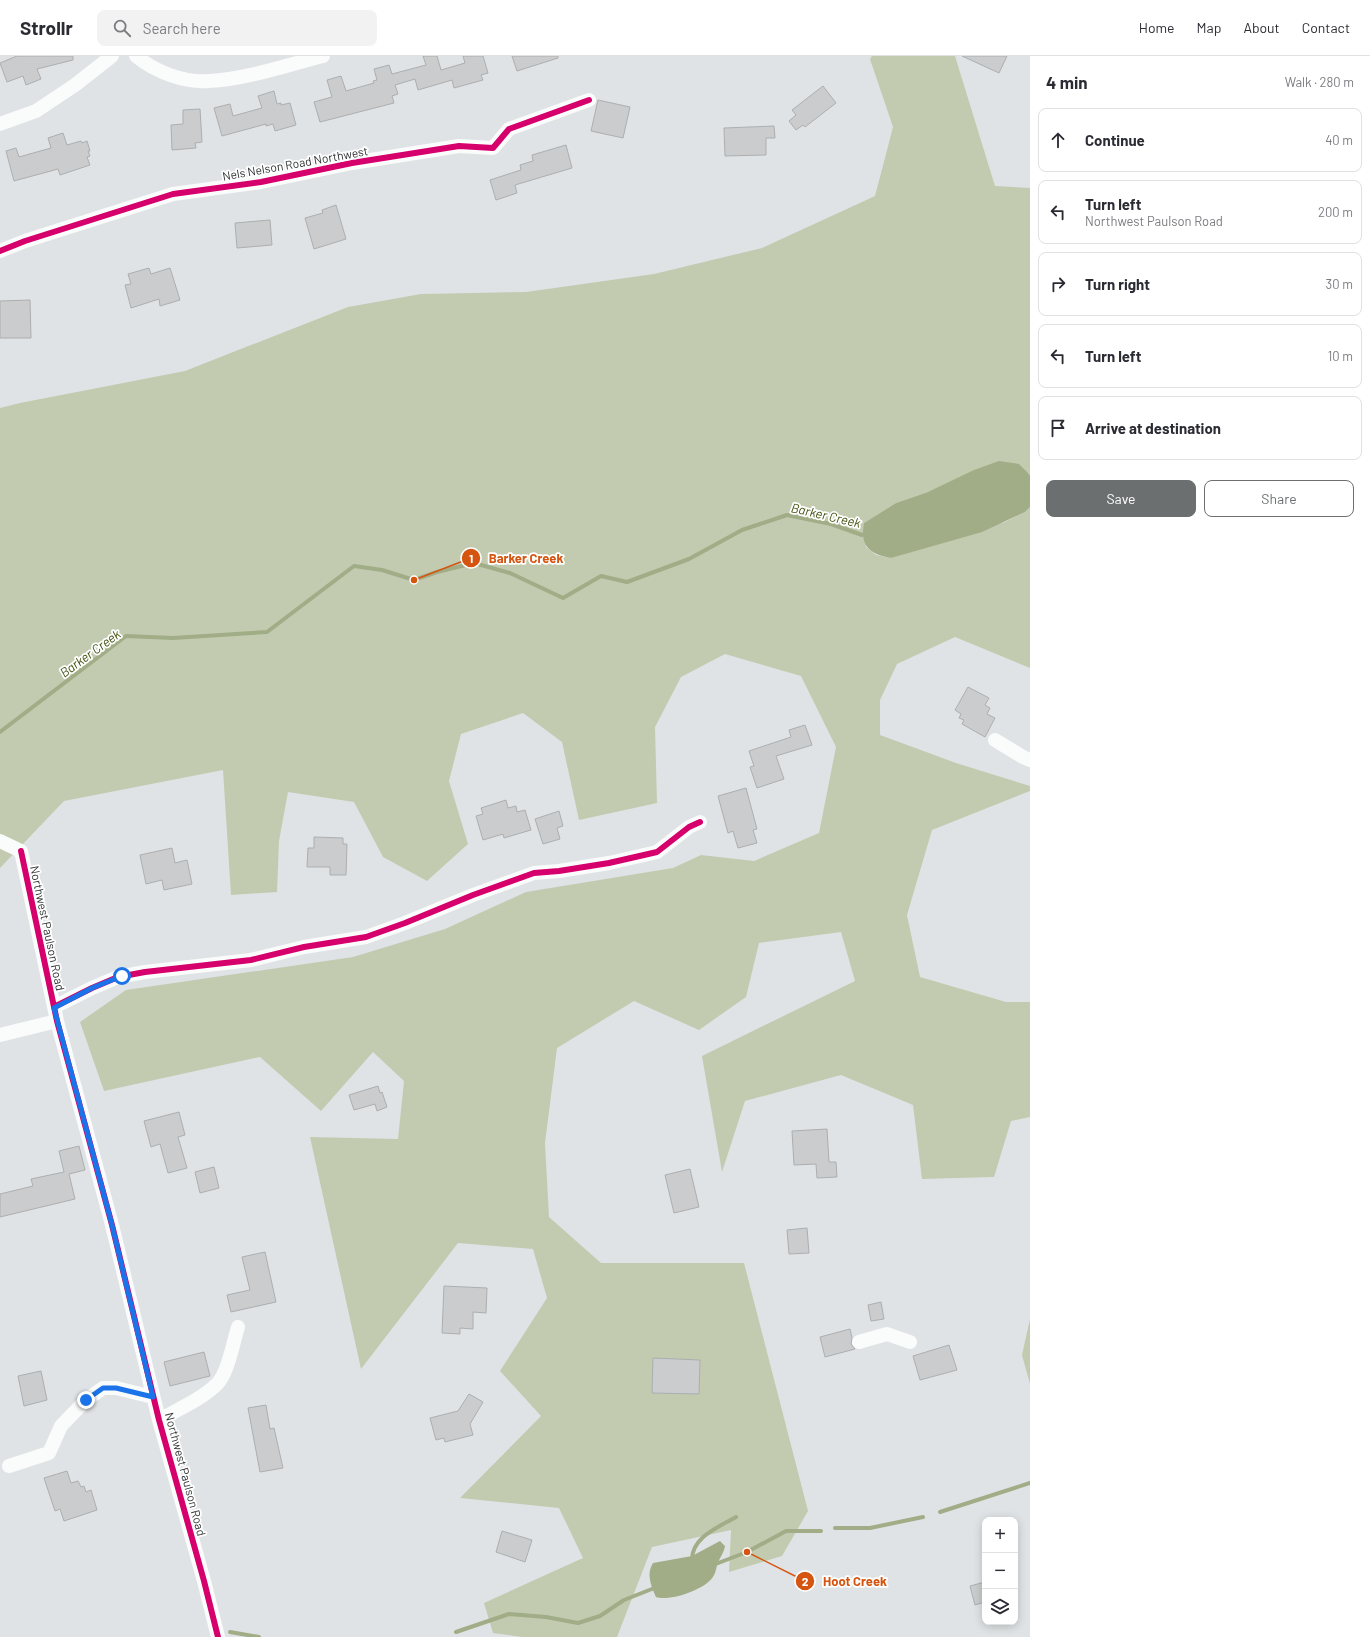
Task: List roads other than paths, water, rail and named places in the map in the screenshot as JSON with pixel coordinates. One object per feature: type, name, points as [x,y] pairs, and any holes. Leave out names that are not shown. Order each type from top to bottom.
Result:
[{"type":"street","points":[[0,124],[36,111],[75,85],[112,56]]},
{"type":"street","points":[[136,56],[165,74],[190,80],[208,81],[238,77],[323,56]]},
{"type":"street","name":"Nels Nelson Road Northwest","points":[[0,251],[25,241],[173,194],[261,182],[352,163],[459,146],[493,148],[509,129],[589,100]]},
{"type":"street","points":[[995,740],[1030,760]]},
{"type":"street","points":[[54,1008],[92,988],[118,977],[145,972],[251,960],[304,947],[366,937],[405,924],[505,882],[534,873],[609,863],[657,852],[689,827],[700,822]]},
{"type":"street","name":"Northwest Paulson Road","points":[[0,841],[21,851],[57,1021],[112,1225],[159,1420],[218,1637]]},
{"type":"street","points":[[0,1035],[57,1021]]},
{"type":"street","points":[[159,1420],[193,1402],[217,1384],[224,1372],[238,1327]]},
{"type":"street","points":[[859,1342],[887,1334],[910,1342]]},
{"type":"street","points":[[9,1466],[49,1453],[61,1426],[86,1400],[103,1388],[116,1388],[153,1397]]},
{"type":"waterway","name":"Barker Creek","points":[[0,732],[126,636],[173,638],[267,632],[354,566],[382,570],[414,580],[437,572],[474,563],[510,573],[563,598],[601,576],[627,582],[689,559],[742,530],[787,515],[831,524],[862,535],[867,533]]},
{"type":"waterway","points":[[940,1512],[1030,1483]]},
{"type":"waterway","points":[[692,1561],[696,1545],[701,1539],[714,1529],[736,1517]]},
{"type":"waterway","points":[[835,1528],[870,1528],[923,1517]]},
{"type":"waterway","points":[[713,1565],[747,1552],[786,1531],[821,1531]]},
{"type":"waterway","points":[[456,1632],[509,1614],[546,1617],[578,1623],[600,1616],[624,1600],[657,1587]]},
{"type":"waterway","points":[[230,1632],[259,1637]]},
{"type":"place","name":"Barker Creek","points":[[414,580]]},
{"type":"place","name":"Hoot Creek","points":[[747,1552]]}]
